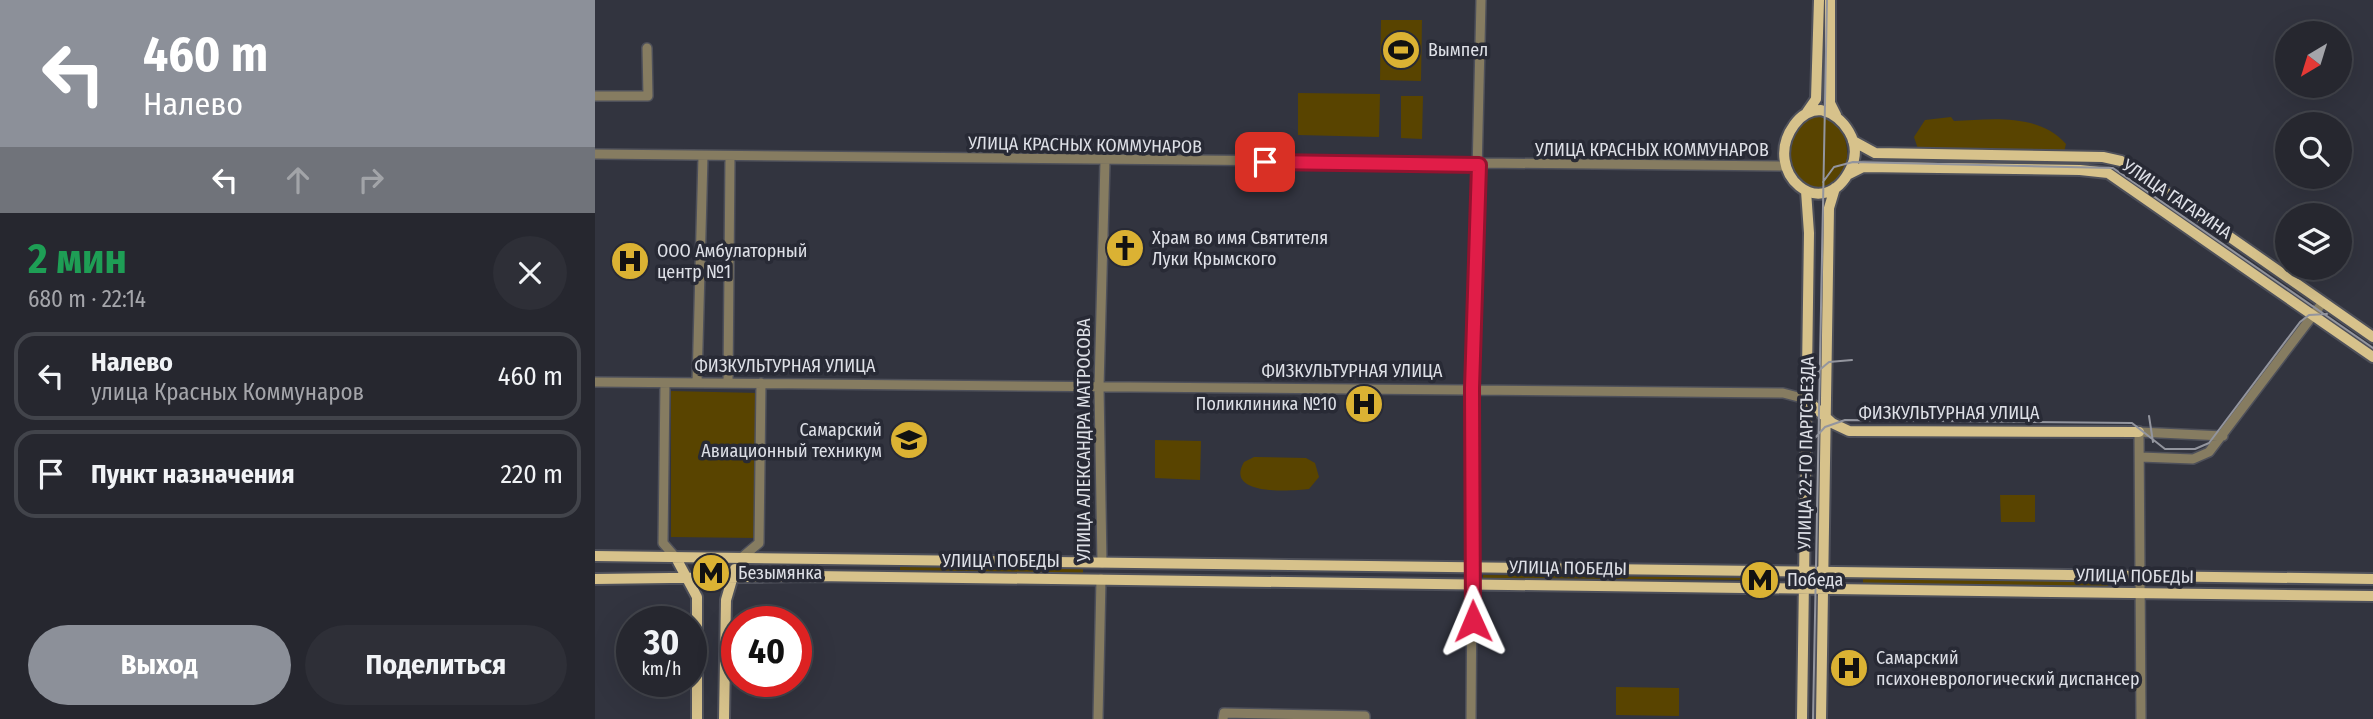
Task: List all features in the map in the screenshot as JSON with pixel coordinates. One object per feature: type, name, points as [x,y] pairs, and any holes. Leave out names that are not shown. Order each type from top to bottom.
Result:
[{"type":"main road","points":[[1819,0],[1824,25],[1830,103],[1853,141],[1853,162],[1847,175],[1835,188],[1822,194],[1806,191],[1794,182],[1786,166],[1784,147],[1787,136],[1816,99],[1824,25],[1830,0]]},
{"type":"main road","points":[[1807,112],[1821,110],[1836,115]]},
{"type":"main road","name":"УЛИЦА ГАГАРИНА","points":[[1853,141],[1875,153],[2112,158],[2140,172],[2373,337]]},
{"type":"main road","name":"УЛИЦА ГАГАРИНА","points":[[1847,175],[1863,167],[2080,170],[2108,173],[2373,357]]},
{"type":"main road","name":"УЛИЦА 22-ГО ПАРТСЪЕЗДА","points":[[1821,719],[1829,208],[1835,188]]},
{"type":"main road","name":"УЛИЦА 22-ГО ПАРТСЪЕЗДА","points":[[1803,719],[1809,233],[1806,191]]},
{"type":"main road","name":"ФИЗКУЛЬТУРНАЯ УЛИЦА","points":[[1805,399],[1825,417],[1849,430],[2139,432]]},
{"type":"main road","name":"УЛИЦА ПОБЕДЫ","points":[[595,556],[739,560],[2373,579]]},
{"type":"main road","points":[[646,558],[657,565],[658,569],[648,579]]},
{"type":"main road","points":[[675,558],[683,577],[697,597],[697,719]]},
{"type":"main road","points":[[724,719],[726,600],[739,560]]},
{"type":"main road","points":[[869,560],[875,569],[869,576]]},
{"type":"main road","points":[[897,561],[889,569],[898,577]]},
{"type":"main road","name":"УЛИЦА АЛЕКСАНДРА МАТРОСОВА","points":[[1101,579],[1102,563]]},
{"type":"main road","points":[[1472,568],[1472,584]]},
{"type":"main road","points":[[1762,572],[1771,581],[1763,588]]},
{"type":"main road","points":[[1865,574],[1857,582],[1867,589]]},
{"type":"main road","name":"УЛИЦА ПОБЕДЫ","points":[[595,579],[733,575],[869,576],[2373,596]]},
{"type":"street","points":[[1472,568],[1472,388],[1481,0]]},
{"type":"street","points":[[595,96],[648,96],[647,48]]},
{"type":"street","name":"УЛИЦА КРАСНЫХ КОММУНАРОВ","points":[[595,154],[1786,166]]},
{"type":"street","points":[[697,383],[703,156]]},
{"type":"street","points":[[728,383],[730,157]]},
{"type":"street","name":"УЛИЦА АЛЕКСАНДРА МАТРОСОВА","points":[[1102,563],[1099,387],[1105,160]]},
{"type":"street","points":[[2140,457],[2193,459],[2209,452],[2323,302]]},
{"type":"street","name":"ФИЗКУЛЬТУРНАЯ УЛИЦА","points":[[595,382],[1472,388],[1783,393],[1805,399]]},
{"type":"street","points":[[666,383],[663,543],[675,558]]},
{"type":"street","points":[[739,560],[759,543],[761,383]]},
{"type":"street","points":[[2141,719],[2139,432],[2223,436]]},
{"type":"street","name":"УЛИЦА АЛЕКСАНДРА МАТРОСОВА","points":[[1098,719],[1101,579]]},
{"type":"street","points":[[1471,719],[1472,584]]},
{"type":"street","points":[[1223,719],[1224,713],[1365,716],[1365,719]]},
{"type":"shaded area","name":"Вымпел","points":[[1381,20],[1422,20],[1421,81],[1380,80]]},
{"type":"shaded area","points":[[1298,93],[1380,94],[1379,137],[1298,135]]},
{"type":"shaded area","points":[[1401,96],[1423,96],[1422,139],[1401,138]]},
{"type":"shaded area","points":[[1822,114],[1837,125],[1845,139],[1847,154],[1844,169],[1837,180],[1826,187],[1812,186],[1796,177],[1790,156],[1791,138],[1795,130],[1802,123]]},
{"type":"shaded area","points":[[1951,117],[1954,121],[2014,120],[2042,127],[2066,144],[2064,152],[1918,149],[1914,137],[1925,120]]},
{"type":"shaded area","points":[[671,391],[758,393],[756,538],[671,537]]},
{"type":"shaded area","points":[[1155,440],[1201,441],[1200,480],[1155,478]]},
{"type":"shaded area","points":[[1254,457],[1306,458],[1315,463],[1319,477],[1309,489],[1275,490],[1251,486],[1243,481],[1240,473],[1244,462]]},
{"type":"shaded area","points":[[2000,495],[2035,495],[2035,522],[2001,522]]},
{"type":"shaded area","points":[[900,567],[1083,569],[1083,573],[900,570]]},
{"type":"shaded area","points":[[1483,575],[1763,578],[1764,580],[1483,578]]},
{"type":"shaded area","points":[[1863,579],[2108,581],[2108,586],[1863,584]]},
{"type":"shaded area","points":[[1616,687],[1679,688],[1679,716],[1616,715]]},
{"type":"tram line","points":[[1813,719],[1827,0]]},
{"type":"tram line","points":[[1823,182],[1834,167],[1853,162],[2113,168],[2373,348]]},
{"type":"tram line","points":[[1814,439],[1825,427],[1845,420],[2132,423],[2165,449],[2195,449],[2209,443],[2300,322],[2309,315],[2327,314]]},
{"type":"tram line","points":[[1816,373],[1829,362],[1852,360]]},
{"type":"tram line","points":[[2149,416],[2153,442]]},
{"type":"place","name":"Вымпел","points":[[1401,50]]},
{"type":"place","name":"Храм во имя Святителя Луки Крымского","points":[[1125,248]]},
{"type":"place","name":"ООО Амбулаторный центр №1","points":[[630,261]]},
{"type":"place","name":"Поликлиника №10","points":[[1364,404]]},
{"type":"place","name":"Самарский Авиационный техникум","points":[[909,440]]},
{"type":"place","name":"Безымянка","points":[[711,573]]},
{"type":"place","name":"Победа","points":[[1760,580]]},
{"type":"place","name":"Самарский психоневрологический диспансер","points":[[1849,668]]},
{"type":"route","points":[[1265,162],[1479,165],[1472,388],[1473,621]]}]
